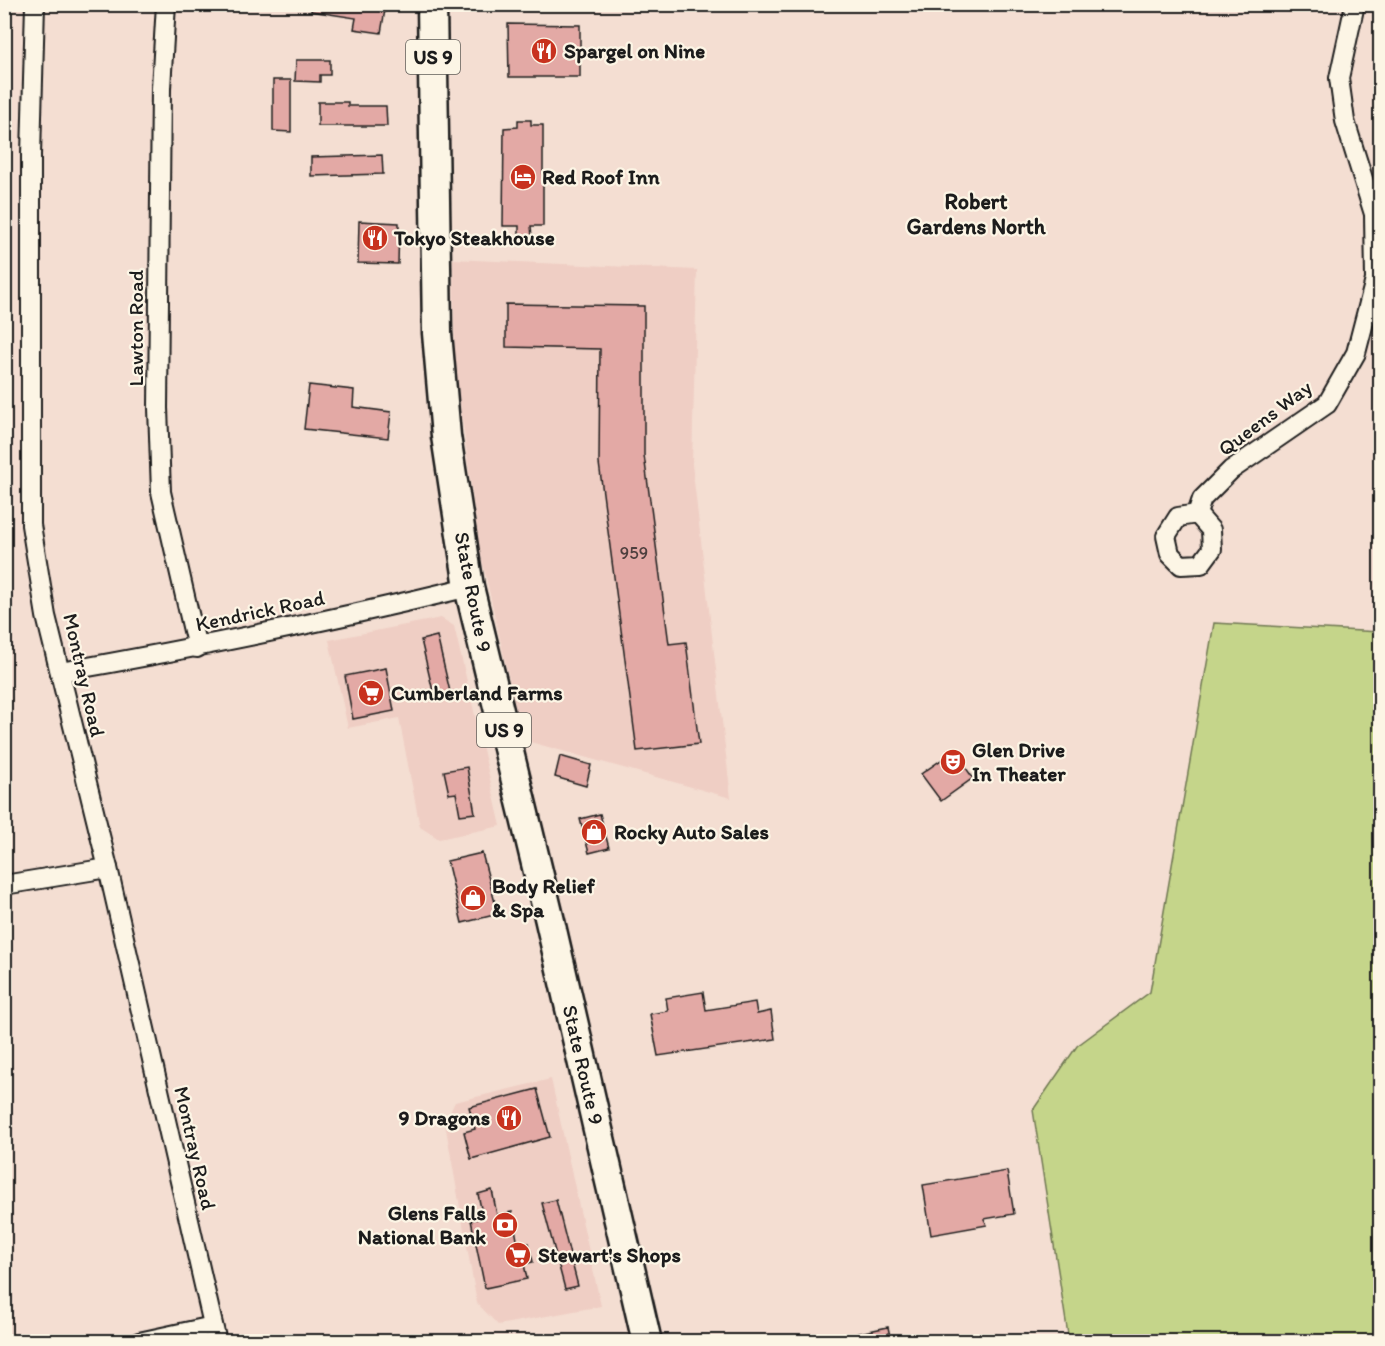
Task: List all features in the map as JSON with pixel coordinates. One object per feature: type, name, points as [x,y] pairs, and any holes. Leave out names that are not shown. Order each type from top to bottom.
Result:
[{"type":"main road","name":"State Route 9","points":[[432,4],[437,333],[446,436],[469,587],[647,1341]]},
{"type":"street","name":"Montray Road","points":[[35,4],[31,164],[31,525],[46,616],[108,868],[215,1334]]},
{"type":"street","name":"Lawton Road","points":[[166,4],[161,88],[158,408],[161,492],[197,648]]},
{"type":"street","name":"Queens Way","points":[[1197,514],[1202,499],[1231,470],[1327,404],[1356,353],[1375,280],[1374,214],[1345,121],[1339,78],[1355,4]]},
{"type":"street","name":"Kendrick Road","points":[[60,672],[197,648],[367,612],[469,587]]},
{"type":"street","points":[[4,885],[108,868]]},
{"type":"street","points":[[139,1341],[215,1334]]},
{"type":"shaded area","points":[[453,259],[697,270],[692,464],[731,798],[523,740],[480,551],[455,366]]},
{"type":"shaded area","points":[[441,618],[454,626],[501,826],[439,839],[420,827],[399,718],[348,728],[329,640]]},
{"type":"shaded area","points":[[551,1079],[601,1306],[498,1325],[477,1303],[445,1123],[455,1102]]},
{"type":"green space","points":[[1214,623],[1380,632],[1380,1341],[1069,1341],[1033,1110],[1077,1046],[1150,992]]},
{"type":"building","points":[[312,4],[386,4],[381,33],[354,29],[356,18],[311,11]]},
{"type":"building","name":"Spargel on Nine","points":[[508,24],[580,25],[580,77],[509,77]]},
{"type":"building","points":[[296,60],[330,60],[330,75],[320,75],[320,82],[295,81]]},
{"type":"building","points":[[273,80],[291,80],[291,132],[273,131]]},
{"type":"building","points":[[318,102],[348,102],[348,106],[386,106],[387,126],[318,126]]},
{"type":"building","name":"Red Roof Inn","points":[[518,120],[531,120],[531,125],[543,125],[543,226],[531,226],[532,237],[519,237],[519,226],[503,226],[504,128],[518,127]]},
{"type":"building","points":[[382,155],[383,174],[311,176],[311,157]]},
{"type":"building","points":[[359,221],[399,223],[398,264],[358,263]]},
{"type":"building","points":[[506,304],[644,306],[644,455],[669,644],[686,642],[699,744],[637,751],[599,463],[600,349],[506,347]]},
{"type":"building","points":[[309,385],[354,390],[353,407],[391,412],[388,438],[304,429]]},
{"type":"building","name":"Cumberland Farms","points":[[437,636],[451,696],[435,700],[421,640]]},
{"type":"building","points":[[386,668],[394,711],[353,719],[345,676]]},
{"type":"building","points":[[954,751],[973,778],[941,801],[921,774]]},
{"type":"building","points":[[560,756],[591,765],[586,786],[555,777]]},
{"type":"building","points":[[467,767],[475,813],[460,815],[456,793],[449,794],[444,771]]},
{"type":"building","points":[[600,814],[609,848],[589,853],[580,819]]},
{"type":"building","points":[[482,853],[498,914],[462,923],[447,861]]},
{"type":"building","points":[[703,992],[706,1010],[755,1002],[757,1014],[771,1011],[775,1039],[658,1056],[650,1014],[668,1011],[666,998]]},
{"type":"building","name":"9 Dragons","points":[[537,1089],[550,1137],[471,1159],[464,1132],[475,1129],[469,1107]]},
{"type":"building","points":[[1007,1171],[1014,1214],[984,1219],[987,1225],[931,1235],[923,1185]]},
{"type":"building","points":[[492,1190],[497,1215],[512,1212],[518,1245],[529,1243],[533,1262],[524,1264],[527,1279],[485,1288],[471,1220],[483,1218],[478,1194]]},
{"type":"building","points":[[556,1200],[578,1286],[565,1289],[542,1203]]},
{"type":"building","points":[[888,1327],[891,1341],[846,1341],[845,1336]]},
{"type":"place","name":"Spargel on Nine","points":[[544,51]]},
{"type":"place","name":"Red Roof Inn","points":[[523,177]]},
{"type":"place","name":"Tokyo Steakhouse","points":[[375,238]]},
{"type":"place","name":"Cumberland Farms","points":[[371,693]]},
{"type":"place","name":"Glen Drive In Theater","points":[[953,762]]},
{"type":"place","name":"Rocky Auto Sales","points":[[594,832]]},
{"type":"place","name":"Body Relief & Spa","points":[[473,898]]},
{"type":"place","name":"9 Dragons","points":[[509,1118]]},
{"type":"place","name":"Glens Falls National Bank","points":[[505,1225]]},
{"type":"place","name":"Stewart's Shops","points":[[518,1255]]},
{"type":"district","name":"Robert Gardens North","points":[[976,214]]}]
